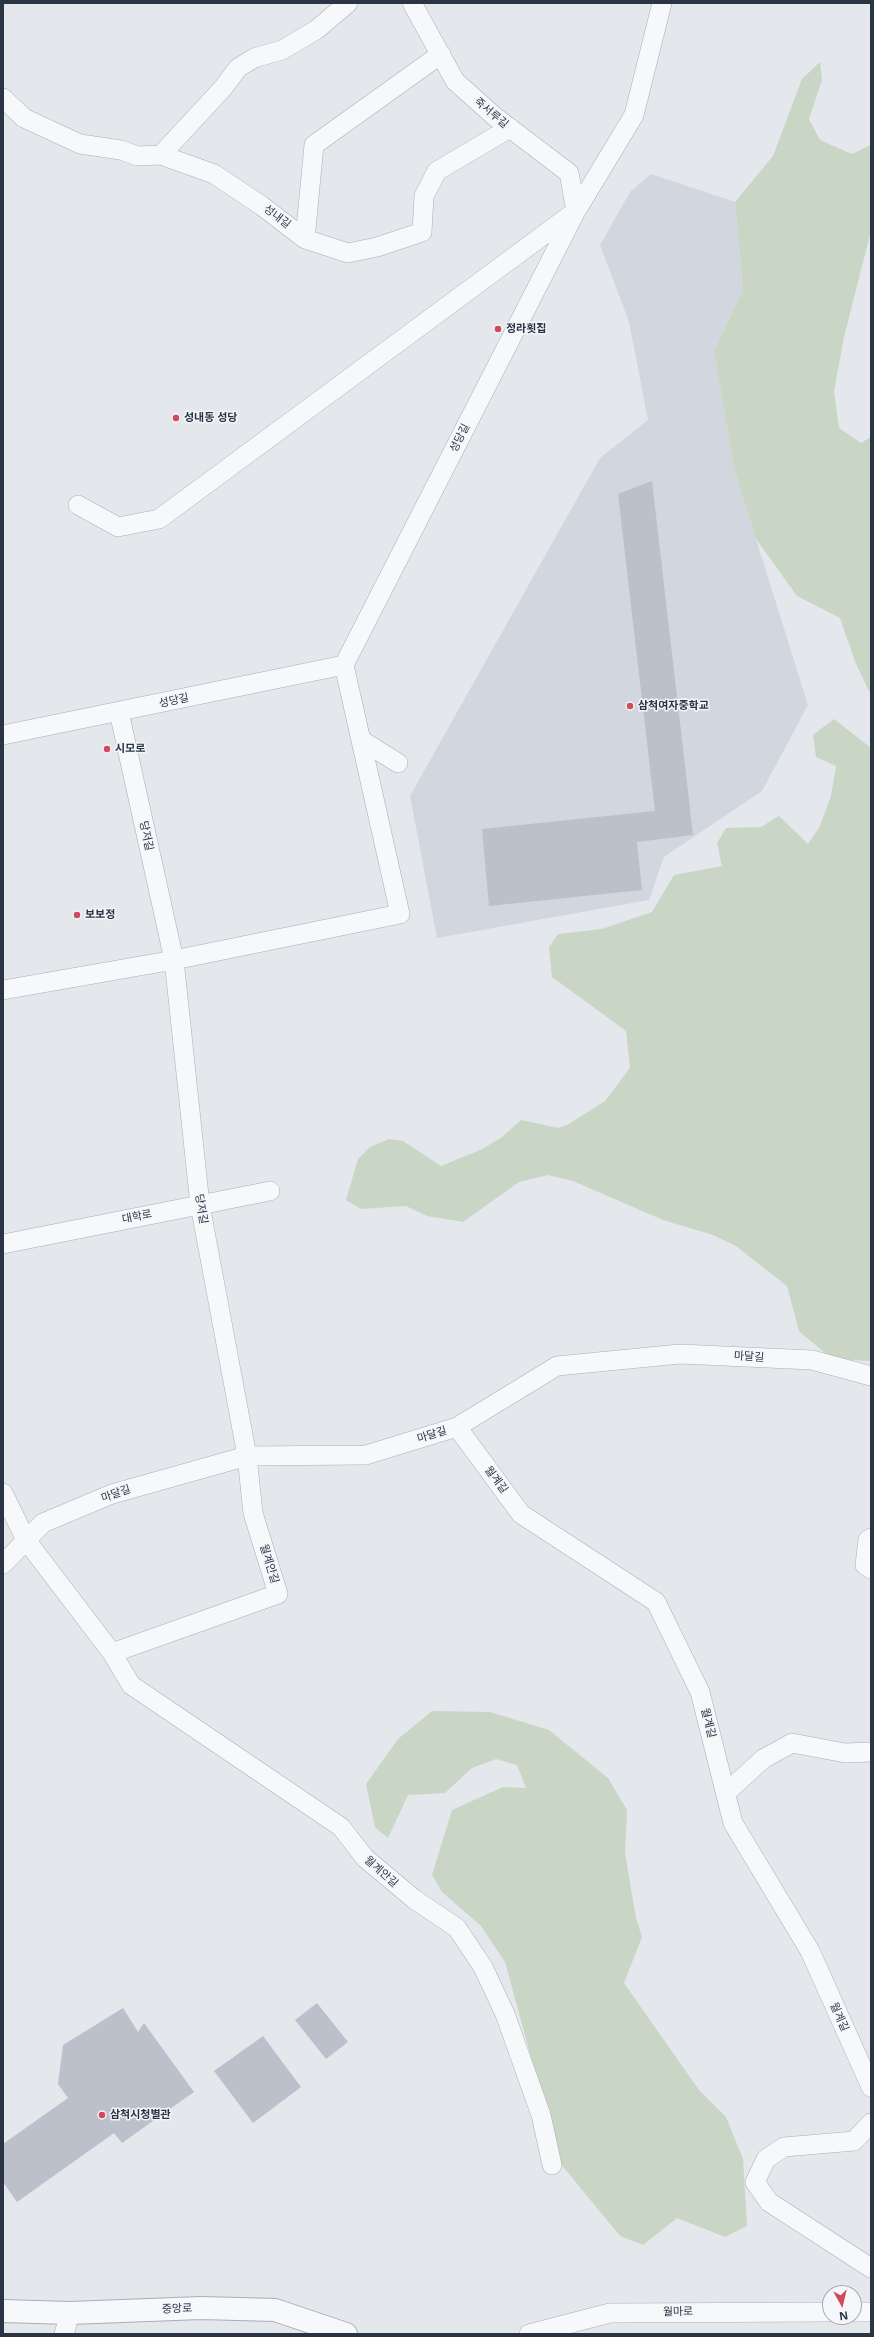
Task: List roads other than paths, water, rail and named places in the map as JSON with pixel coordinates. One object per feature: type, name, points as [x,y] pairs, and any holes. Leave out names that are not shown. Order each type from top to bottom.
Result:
[{"type":"street","points":[[161,155],[223,88],[238,68],[254,58],[282,50],[316,30],[348,3]]},
{"type":"street","name":"죽서루길","points":[[412,3],[455,81],[510,128],[569,173],[576,210]]},
{"type":"street","name":"성당길","points":[[3,735],[344,665],[576,210],[634,115],[662,3]]},
{"type":"street","points":[[305,238],[314,145],[441,54]]},
{"type":"street","name":"성내길","points":[[3,98],[24,118],[80,144],[121,150],[137,156],[161,155],[214,174],[262,206],[305,238],[348,253],[377,247],[422,232],[424,196],[437,171],[510,128]]},
{"type":"street","points":[[78,505],[118,527],[159,519],[576,210]]},
{"type":"street","points":[[3,990],[174,960],[400,914],[344,665]]},
{"type":"street","name":"당저길","points":[[119,712],[174,960],[200,1205],[248,1456]]},
{"type":"street","points":[[361,740],[398,763]]},
{"type":"street","name":"대학로","points":[[3,1244],[270,1191]]},
{"type":"street","name":"마달길","points":[[3,1564],[43,1522],[112,1494],[248,1456],[366,1455],[457,1427],[557,1366],[680,1354],[812,1360],[871,1376]]},
{"type":"street","name":"월계길","points":[[457,1427],[521,1514],[656,1602],[700,1692],[733,1823],[810,1951],[871,2087]]},
{"type":"street","name":"월계안길","points":[[112,1653],[278,1594],[253,1513],[248,1456]]},
{"type":"street","points":[[3,1493],[26,1540]]},
{"type":"street","points":[[871,1538],[868,1540],[865,1565],[871,1569]]},
{"type":"street","name":"월계안길","points":[[26,1540],[112,1653],[130,1685],[341,1827],[365,1858],[414,1899],[457,1928],[484,1967],[505,2014],[541,2115],[552,2165]]},
{"type":"street","points":[[726,1793],[763,1759],[792,1743],[845,1753],[871,1752]]},
{"type":"street","points":[[871,2123],[854,2141],[784,2147],[766,2159],[755,2182],[769,2202],[871,2268]]},
{"type":"street","name":"중앙로","points":[[3,2311],[70,2313],[201,2308],[276,2310],[346,2334]]},
{"type":"street","name":"월마로","points":[[529,2334],[610,2313],[822,2312]]},
{"type":"street","points":[[64,2334],[70,2313]]},
{"type":"place","name":"정라횟집","points":[[498,329]]},
{"type":"place","name":"성내동 성당","points":[[176,418]]},
{"type":"place","name":"삼척여자중학교","points":[[630,706]]},
{"type":"place","name":"시모로","points":[[107,749]]},
{"type":"place","name":"보보정","points":[[77,915]]},
{"type":"place","name":"삼척시청별관","points":[[102,2115]]}]
